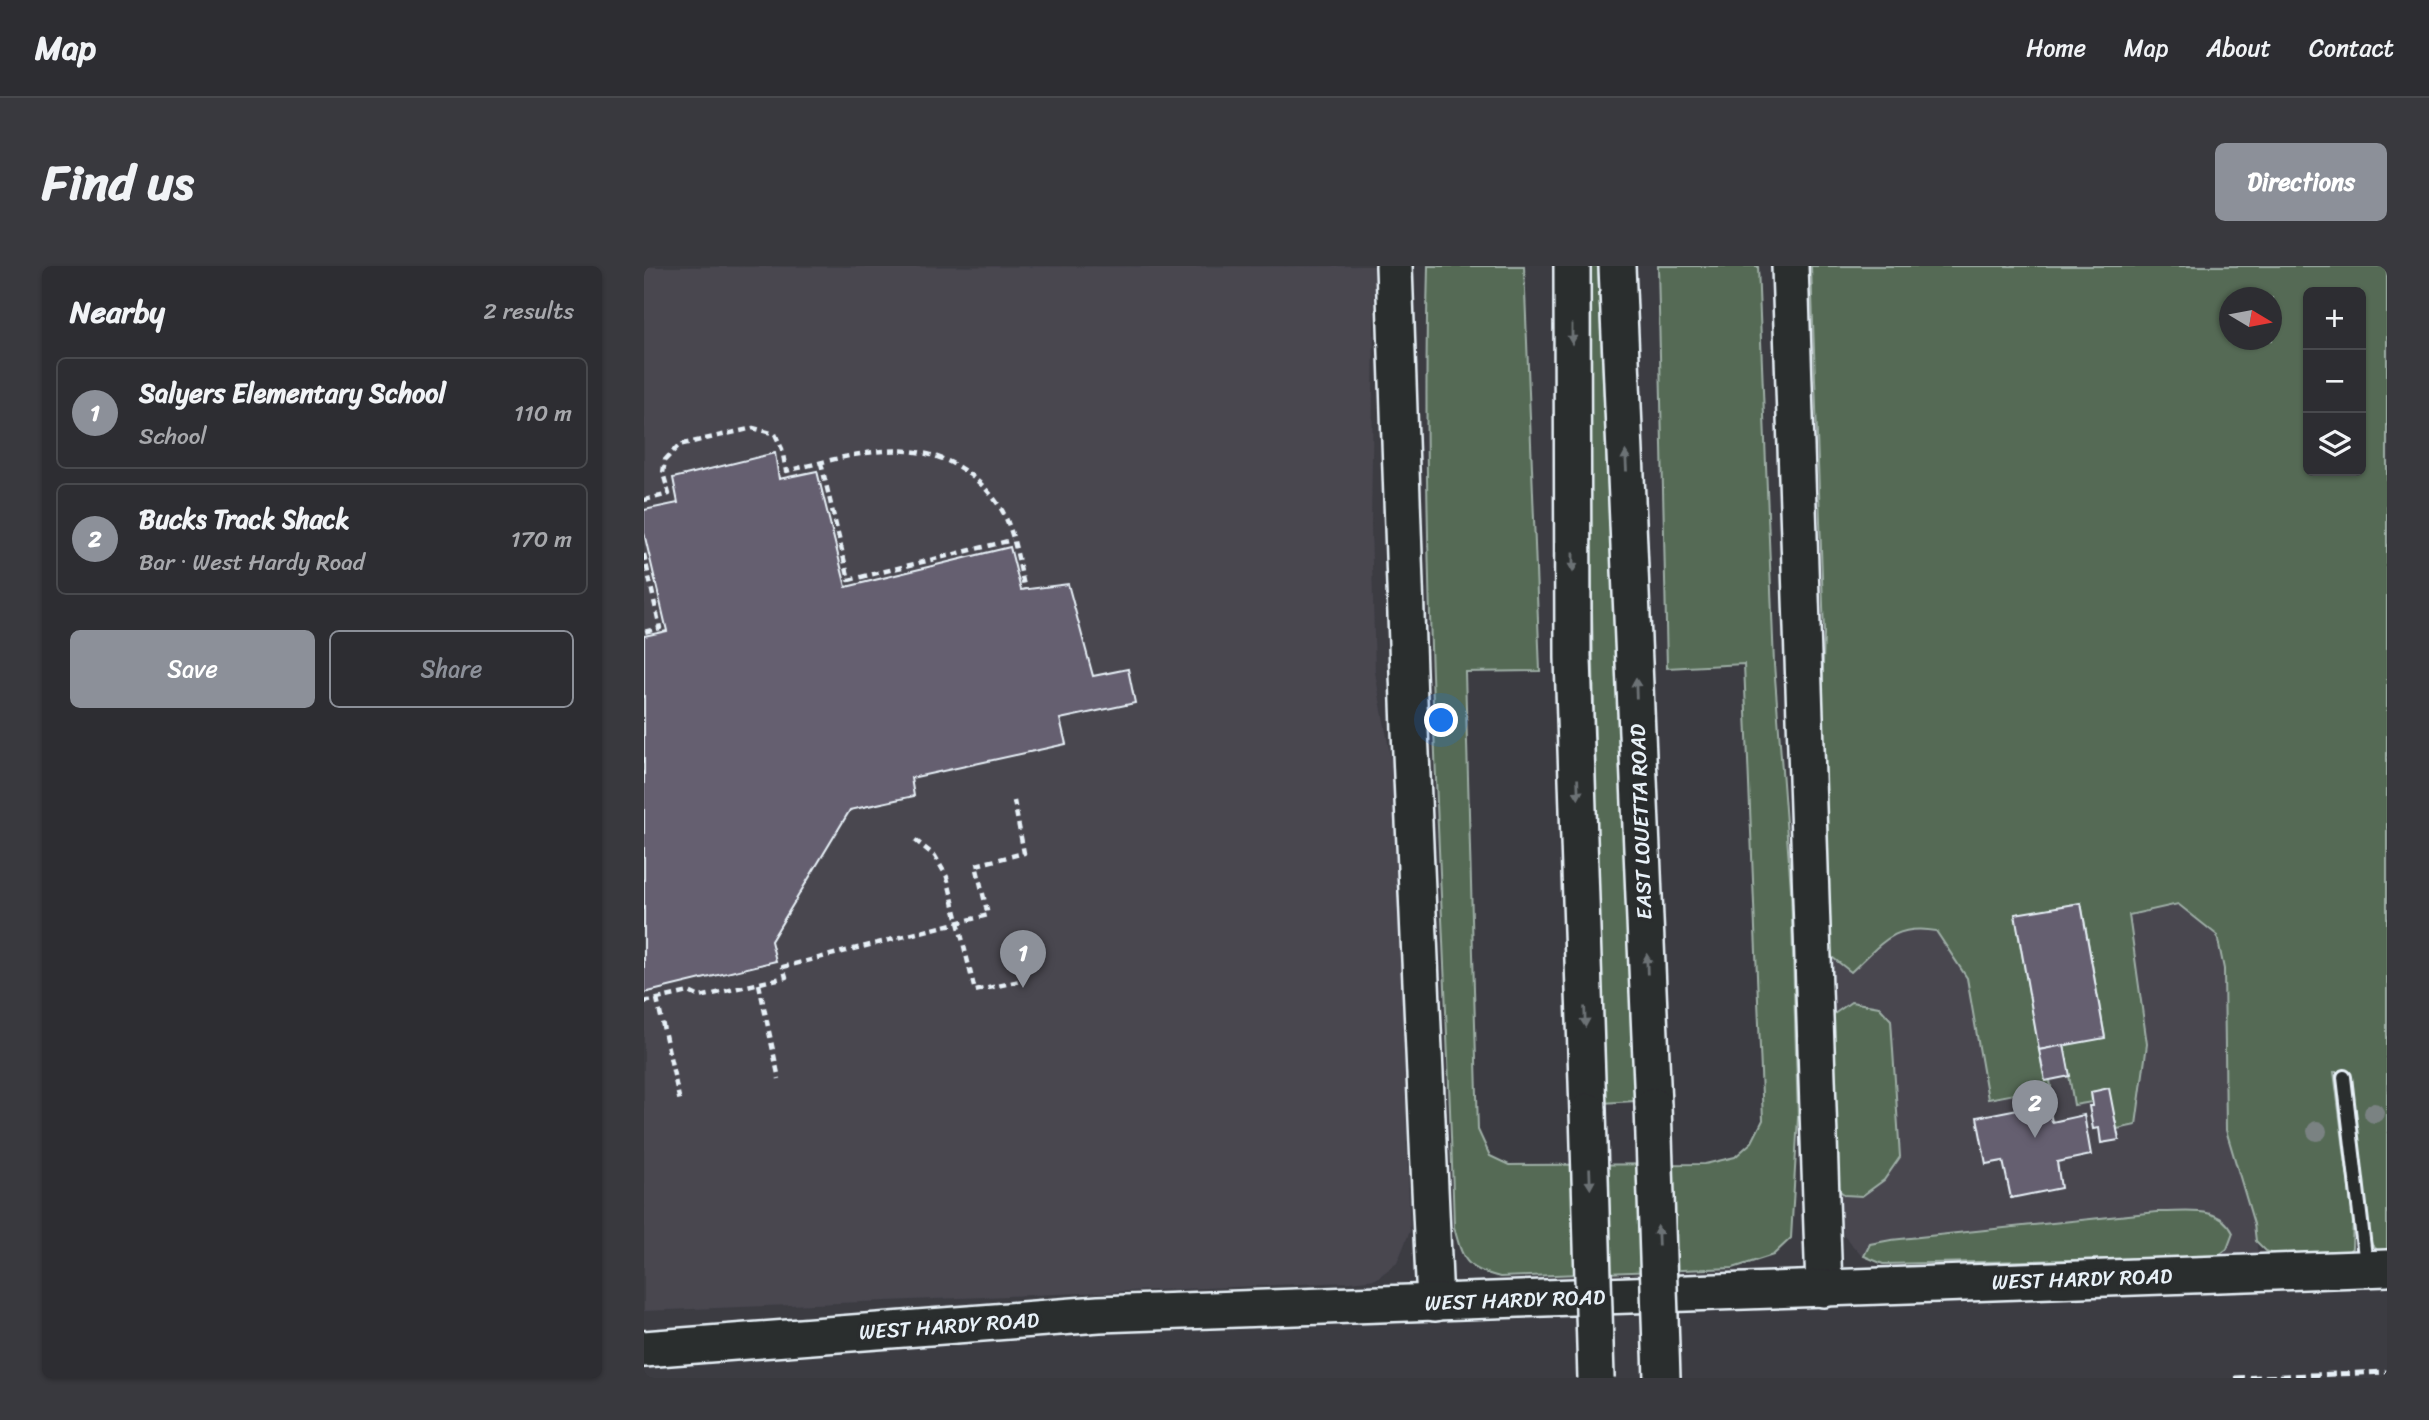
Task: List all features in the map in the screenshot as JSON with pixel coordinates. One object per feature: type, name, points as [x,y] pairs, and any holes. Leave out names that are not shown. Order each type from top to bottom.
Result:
[{"type":"main road","points":[[1394,266],[1410,730],[1435,1303]]},
{"type":"main road","name":"EAST LOUETTA ROAD","points":[[1617,266],[1662,1378]]},
{"type":"main road","points":[[1790,266],[1824,1289]]},
{"type":"main road","points":[[1571,267],[1573,658],[1596,1378]]},
{"type":"main road","name":"WEST HARDY ROAD","points":[[644,1349],[1100,1314],[2377,1268]]},
{"type":"lane","points":[[2344,1077],[2377,1268]]},
{"type":"path","points":[[644,500],[669,494],[663,472],[665,460],[679,445],[753,428],[775,434],[782,449],[786,471],[868,453],[902,449],[926,452],[944,458],[965,471],[985,488],[1003,511],[1025,590]]},
{"type":"path","points":[[821,463],[849,580],[1012,540]]},
{"type":"path","points":[[644,554],[660,628],[644,632]]},
{"type":"path","points":[[644,1002],[688,992],[700,997],[759,984],[786,977],[783,967],[988,915],[976,865],[1024,853],[1014,801]]},
{"type":"path","points":[[915,840],[942,865],[960,922],[975,991],[1020,981]]},
{"type":"path","points":[[759,984],[779,1079]]},
{"type":"path","points":[[657,999],[680,1102]]},
{"type":"shaded area","points":[[1375,266],[1371,526],[1375,672],[1396,787],[1410,1231],[1397,1263],[1376,1279],[1350,1282],[644,1311],[644,267]]},
{"type":"shaded area","points":[[2215,767],[2258,1256],[1883,1264],[1860,1254],[1844,1236],[1837,1211],[1822,811]]},
{"type":"green space","points":[[1428,266],[1524,266],[1540,671],[1465,672],[1478,1130],[1490,1156],[1509,1165],[1705,1164],[1735,1157],[1752,1142],[1763,1120],[1744,664],[1667,668],[1658,266],[1758,266],[1774,664],[1791,889],[1798,1117],[1791,1238],[1773,1255],[1733,1268],[1500,1277],[1472,1266],[1460,1248],[1454,1227],[1430,626],[1426,386]]},
{"type":"green space","points":[[1585,266],[1598,266],[1635,1101],[1602,1103]]},
{"type":"green space","points":[[1811,266],[2387,266],[2387,1255],[2383,1255],[2372,1245],[2364,1220],[2350,1072],[2334,1072],[2353,1218],[2352,1248],[2343,1257],[2280,1257],[2266,1251],[2256,1241],[2254,1224],[2226,1130],[2224,969],[2217,935],[2178,904],[2129,915],[2147,1044],[2136,1125],[2117,1129],[2108,1089],[2091,1092],[2092,1102],[2074,1105],[2064,1045],[2105,1037],[2081,903],[2015,915],[2045,1081],[2050,1080],[2051,1087],[1988,1099],[1967,978],[1936,931],[1921,929],[1898,933],[1879,945],[1851,972],[1828,954],[1820,747],[1824,634]]},
{"type":"green space","points":[[1851,1002],[1879,1007],[1891,1020],[1900,1157],[1884,1180],[1862,1196],[1845,1195],[1835,1187],[1831,1024],[1834,1014]]},
{"type":"green space","points":[[2157,1212],[2201,1212],[2219,1218],[2233,1233],[2227,1249],[2216,1257],[1883,1264],[1864,1256],[1870,1244],[1891,1240]]},
{"type":"building","points":[[775,453],[779,479],[817,471],[846,587],[1010,547],[1021,590],[1068,584],[1093,676],[1128,669],[1135,703],[1060,719],[1066,744],[911,778],[914,796],[850,810],[771,941],[776,961],[644,993],[644,636],[667,631],[644,533],[644,510],[678,503],[673,478]]},
{"type":"building","points":[[2081,903],[2105,1038],[2039,1050],[2015,914]]},
{"type":"building","points":[[2064,1045],[2070,1076],[2045,1081],[2039,1050]]},
{"type":"building","points":[[2109,1088],[2119,1140],[2101,1143],[2099,1128],[2093,1129],[2089,1106],[2093,1106],[2091,1092]]},
{"type":"building","points":[[2048,1103],[2052,1122],[2084,1115],[2091,1155],[2057,1162],[2061,1188],[2011,1198],[2003,1161],[1986,1164],[1977,1117]]},
{"type":"railway","points":[[2235,1378],[2387,1372]]},
{"type":"place","name":"Salyers Elementary School","points":[[1023,988]]},
{"type":"place","name":"Bucks Track Shack","points":[[2035,1138]]}]
